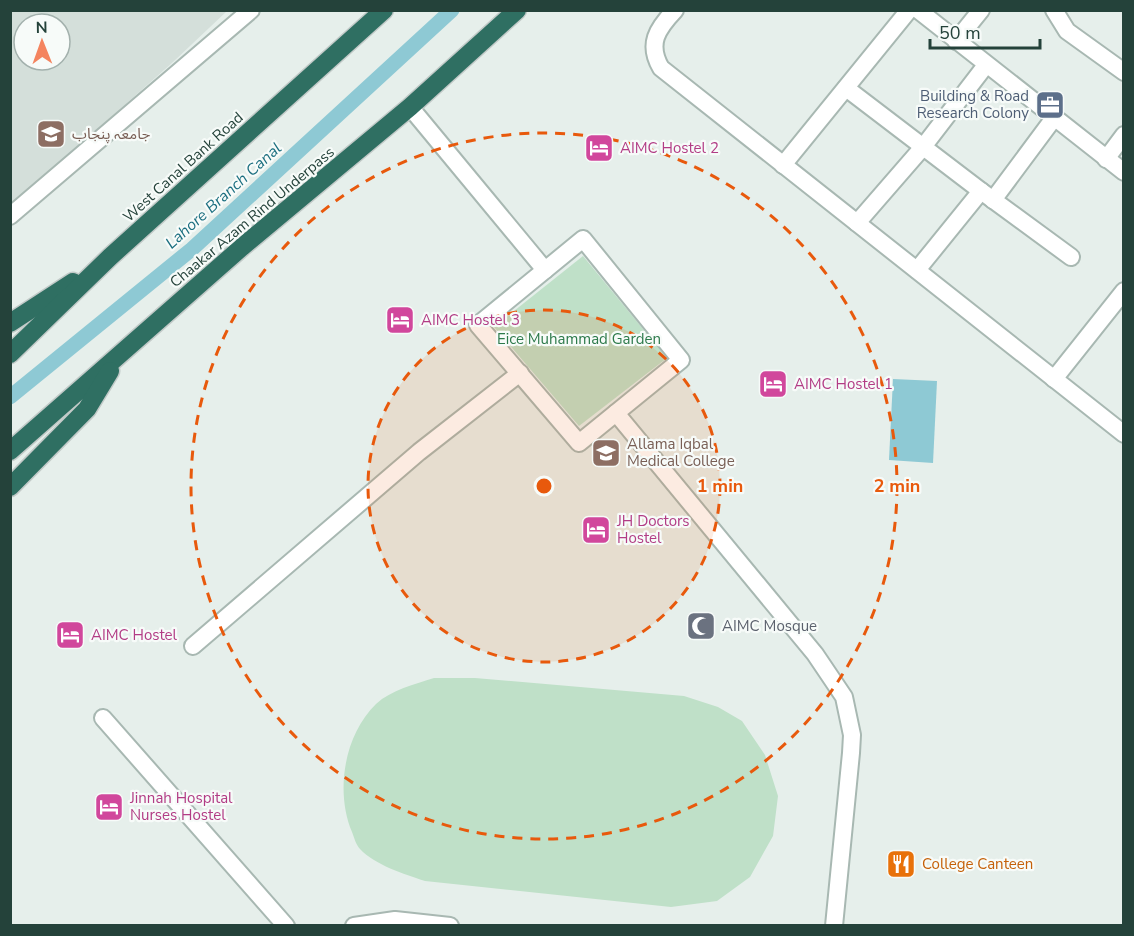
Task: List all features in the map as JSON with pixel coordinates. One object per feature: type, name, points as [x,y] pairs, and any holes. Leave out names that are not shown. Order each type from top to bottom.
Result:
[{"type":"highway","name":"West Canal Bank Road","points":[[10,354],[110,257],[384,10]]},
{"type":"highway","name":"Chaakar Azam Rind Underpass","points":[[10,451],[242,247],[410,107],[517,10]]},
{"type":"highway","points":[[10,323],[110,257]]},
{"type":"highway","points":[[10,487],[87,409],[118,356]]},
{"type":"street","points":[[10,216],[250,10]]},
{"type":"street","points":[[675,10],[659,27],[654,41],[655,58],[661,68],[1124,434]]},
{"type":"street","points":[[783,165],[909,10]]},
{"type":"street","points":[[918,10],[1124,172]]},
{"type":"street","points":[[956,41],[981,10]]},
{"type":"street","points":[[1054,10],[1067,31],[1124,72]]},
{"type":"street","points":[[857,223],[923,147],[986,65]]},
{"type":"street","points":[[846,88],[1071,257]]},
{"type":"street","points":[[410,107],[545,270]]},
{"type":"street","points":[[916,270],[987,196],[1054,118]]},
{"type":"street","points":[[1106,159],[1124,135]]},
{"type":"street","points":[[583,239],[681,360],[579,443],[478,325],[545,270],[583,239]]},
{"type":"street","points":[[1054,379],[1124,291]]},
{"type":"street","points":[[193,646],[419,452],[520,374]]},
{"type":"street","points":[[616,413],[814,654],[844,697],[852,735],[834,926]]},
{"type":"street","points":[[103,718],[286,926]]},
{"type":"street","points":[[354,926],[395,920],[450,926]]},
{"type":"shaded area","name":"جامعہ پنجاب","points":[[11,11],[227,11],[11,206]]},
{"type":"green space","name":"Eice Muhammad Garden","points":[[583,256],[667,358],[579,426],[494,327]]},
{"type":"green space","points":[[434,678],[475,678],[684,696],[718,707],[742,721],[765,755],[778,796],[773,836],[750,877],[717,901],[671,907],[425,881],[390,868],[366,855],[356,843],[344,799],[346,765],[356,731],[376,704],[396,691]]},
{"type":"water","points":[[893,379],[937,381],[933,463],[889,460]]},
{"type":"waterway","name":"Lahore Branch Canal","points":[[10,397],[192,249],[452,10]]},
{"type":"place","name":"Building & Road Research Colony","points":[[1050,105]]},
{"type":"place","name":"جامعہ پنجاب","points":[[51,134]]},
{"type":"place","name":"AIMC Hostel 2","points":[[599,148]]},
{"type":"place","name":"AIMC Hostel 3","points":[[400,320]]},
{"type":"place","name":"AIMC Hostel 1","points":[[773,384]]},
{"type":"place","name":"Allama Iqbal Medical College","points":[[606,453]]},
{"type":"place","name":"JH Doctors Hostel","points":[[596,530]]},
{"type":"place","name":"AIMC Mosque","points":[[701,626]]},
{"type":"place","name":"AIMC Hostel","points":[[70,635]]},
{"type":"place","name":"Jinnah Hospital Nurses Hostel","points":[[109,807]]},
{"type":"place","name":"College Canteen","points":[[901,864]]}]
